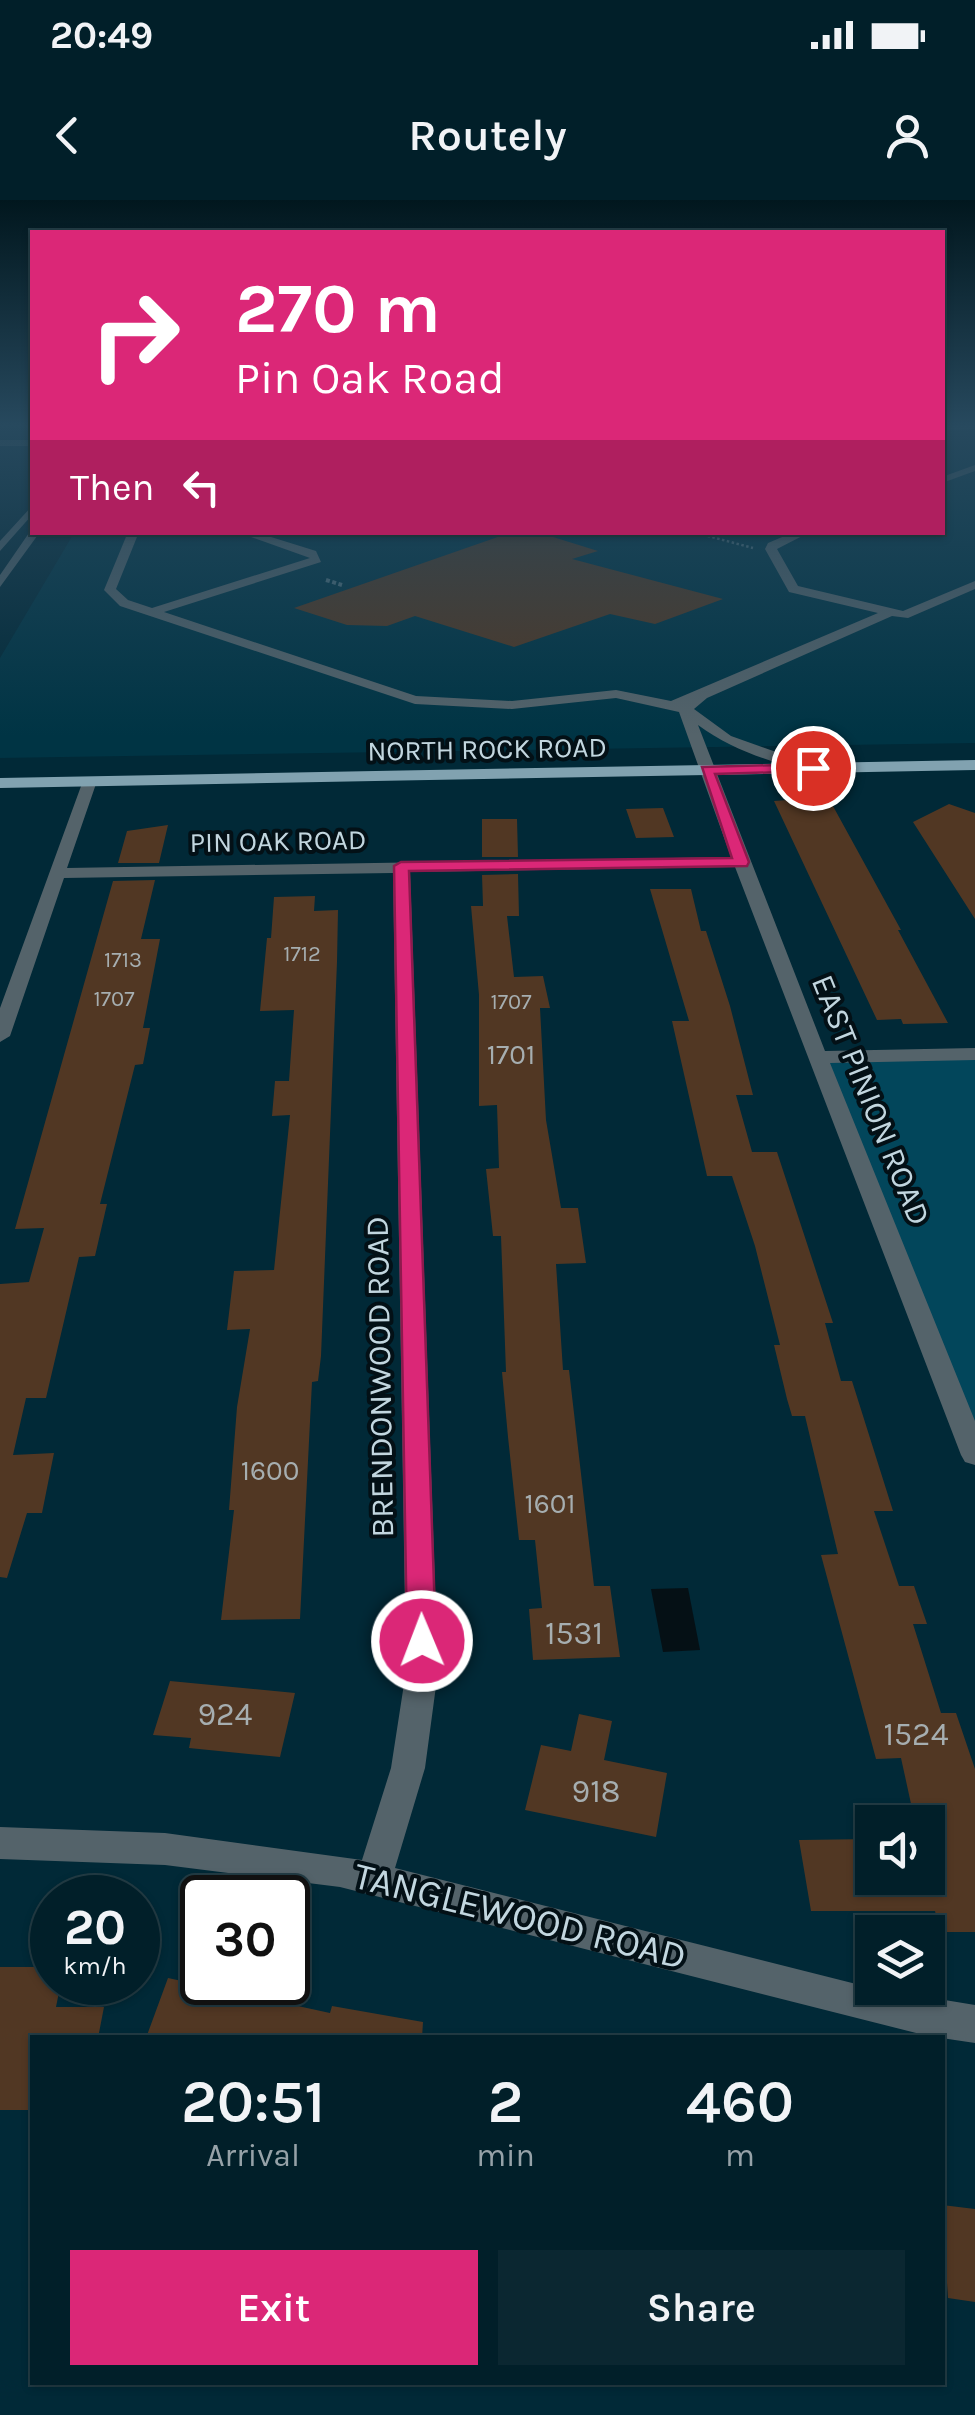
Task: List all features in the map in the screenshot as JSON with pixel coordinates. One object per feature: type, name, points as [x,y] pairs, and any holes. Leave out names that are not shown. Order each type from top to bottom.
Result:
[{"type":"main road","name":"NORTH ROCK ROAD","points":[[0,783],[975,765]]},
{"type":"street","points":[[0,583],[34,535]]},
{"type":"street","points":[[133,535],[110,590],[124,603],[415,700],[512,705],[623,694],[685,709],[726,739],[813,768]]},
{"type":"street","points":[[152,612],[318,560],[312,553],[252,535]]},
{"type":"street","points":[[797,535],[772,545],[771,549],[793,589],[904,615],[975,585]]},
{"type":"street","points":[[685,709],[702,695],[890,612]]},
{"type":"street","name":"EAST PINION ROAD","points":[[685,709],[975,1455]]},
{"type":"street","points":[[0,1036],[89,781]]},
{"type":"street","name":"PIN OAK ROAD","points":[[56,873],[742,862]]},
{"type":"street","name":"BRENDONWOOD ROAD","points":[[374,1880],[408,1768],[422,1671],[401,866]]},
{"type":"street","points":[[820,1057],[975,1054]]},
{"type":"street","name":"TANGLEWOOD ROAD","points":[[0,1843],[164,1849],[340,1871],[928,2017],[975,2024]]},
{"type":"path","points":[[706,535],[752,546],[760,557]]},
{"type":"path","points":[[326,580],[342,585]]},
{"type":"shaded area","points":[[945,529],[975,529],[975,743],[0,758],[0,658],[73,535],[945,535]]},
{"type":"shaded area","points":[[975,1054],[975,1455],[820,1057]]},
{"type":"shaded area","points":[[688,1588],[700,1650],[663,1652],[651,1589]]},
{"type":"building","points":[[503,535],[547,535],[598,551],[572,559],[723,599],[655,624],[610,614],[514,647],[415,616],[387,626],[347,625],[294,608]]},
{"type":"building","points":[[828,797],[948,1023],[877,1020],[774,801]]},
{"type":"building","points":[[949,804],[975,813],[975,919],[913,822]]},
{"type":"building","points":[[663,808],[674,837],[636,838],[626,809]]},
{"type":"building","points":[[482,819],[517,819],[518,857],[482,857]]},
{"type":"building","points":[[168,825],[159,863],[118,863],[127,831]]},
{"type":"building","points":[[518,874],[519,916],[507,916],[514,977],[543,976],[550,1008],[540,1008],[546,1120],[561,1208],[578,1208],[586,1263],[556,1264],[563,1370],[569,1370],[594,1586],[610,1586],[620,1657],[533,1660],[529,1609],[542,1608],[535,1540],[519,1540],[508,1437],[502,1372],[506,1372],[501,1236],[493,1236],[486,1169],[499,1168],[497,1105],[479,1106],[479,995],[471,906],[483,906],[482,875]]},
{"type":"building","points":[[155,880],[141,939],[160,939],[143,1028],[150,1028],[143,1064],[135,1065],[100,1204],[107,1204],[95,1256],[79,1257],[46,1398],[26,1398],[13,1455],[54,1453],[42,1513],[27,1513],[7,1578],[0,1577],[0,1284],[29,1282],[44,1228],[15,1229],[113,881]]},
{"type":"building","points":[[650,889],[691,889],[701,931],[706,931],[730,1006],[753,1095],[736,1095],[752,1152],[777,1152],[833,1323],[825,1323],[841,1381],[852,1381],[893,1511],[874,1511],[899,1586],[914,1586],[927,1624],[913,1624],[941,1713],[956,1713],[975,1769],[975,1932],[945,1932],[945,1915],[936,1915],[935,1911],[811,1911],[799,1840],[855,1839],[855,1895],[945,1895],[945,1805],[911,1805],[901,1758],[876,1759],[821,1555],[838,1554],[805,1416],[792,1416],[774,1345],[780,1345],[732,1176],[707,1176],[672,1021],[689,1021]]},
{"type":"building","points":[[315,896],[314,911],[338,910],[337,962],[321,1356],[318,1381],[312,1382],[300,1619],[221,1620],[234,1510],[229,1510],[237,1407],[250,1329],[227,1330],[234,1271],[274,1270],[290,1115],[272,1116],[275,1081],[289,1081],[294,1010],[260,1011],[267,938],[271,938],[274,897]]},
{"type":"building","points":[[170,1681],[295,1693],[280,1757],[189,1748],[191,1738],[153,1735]]},
{"type":"building","points":[[579,1714],[612,1721],[604,1760],[667,1773],[656,1837],[525,1810],[541,1745],[571,1751]]},
{"type":"building","points":[[0,1967],[30,1967],[30,2005],[104,2007],[99,2035],[30,2035],[30,2110],[0,2110]]},
{"type":"building","points":[[168,1978],[180,1981],[180,2005],[293,2005],[330,2013],[332,2006],[423,2022],[422,2035],[147,2035]]},
{"type":"building","points":[[945,2205],[975,2209],[975,2302],[948,2298]]},
{"type":"route","points":[[422,1641],[401,866],[742,862],[706,770],[813,768]]}]
